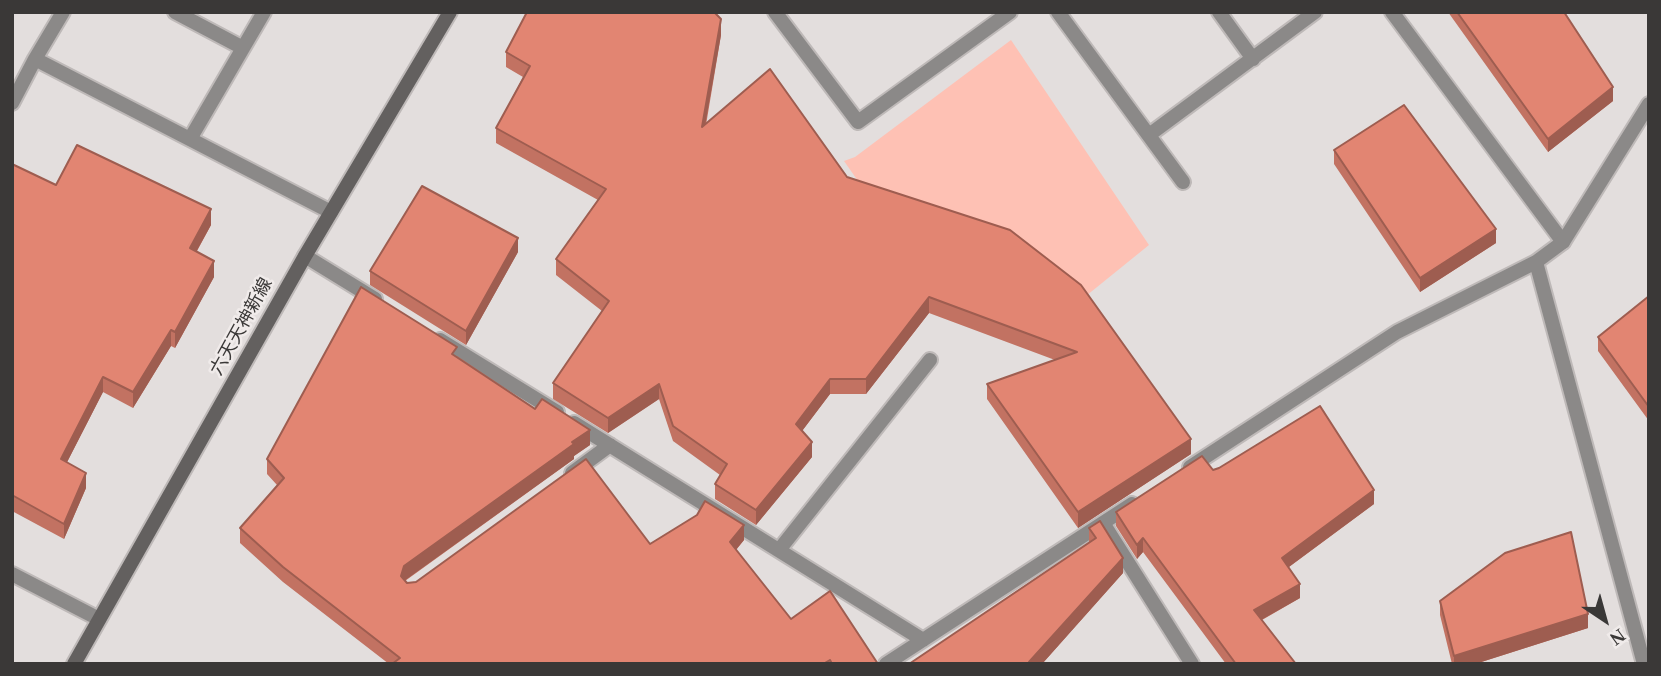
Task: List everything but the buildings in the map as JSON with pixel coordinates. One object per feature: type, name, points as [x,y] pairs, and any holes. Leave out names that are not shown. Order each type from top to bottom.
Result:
[{"type":"main road","name":"六天天神新線","points":[[74,664],[305,256],[450,12]]},
{"type":"street","points":[[12,103],[62,12]]},
{"type":"street","points":[[175,12],[243,48]]},
{"type":"street","points":[[190,139],[264,12]]},
{"type":"street","points":[[775,12],[858,122],[1010,12]]},
{"type":"street","points":[[1058,12],[1183,182]]},
{"type":"street","points":[[1219,12],[1252,59]]},
{"type":"street","points":[[1149,135],[1315,12]]},
{"type":"street","points":[[1392,12],[1563,242]]},
{"type":"street","points":[[35,59],[331,212]]},
{"type":"street","points":[[1183,471],[1397,332],[1536,262],[1563,242],[1649,104]]},
{"type":"street","points":[[305,256],[387,307]]},
{"type":"street","points":[[1536,262],[1644,664]]},
{"type":"street","points":[[422,329],[923,640]]},
{"type":"street","points":[[779,550],[930,360]]},
{"type":"street","points":[[555,485],[610,445]]},
{"type":"street","points":[[886,664],[1149,493]]},
{"type":"street","points":[[1104,523],[1192,664]]},
{"type":"street","points":[[12,574],[99,619]]},
{"type":"shaded area","points":[[1011,40],[1149,245],[1081,300],[858,181],[844,161],[855,157]]}]
